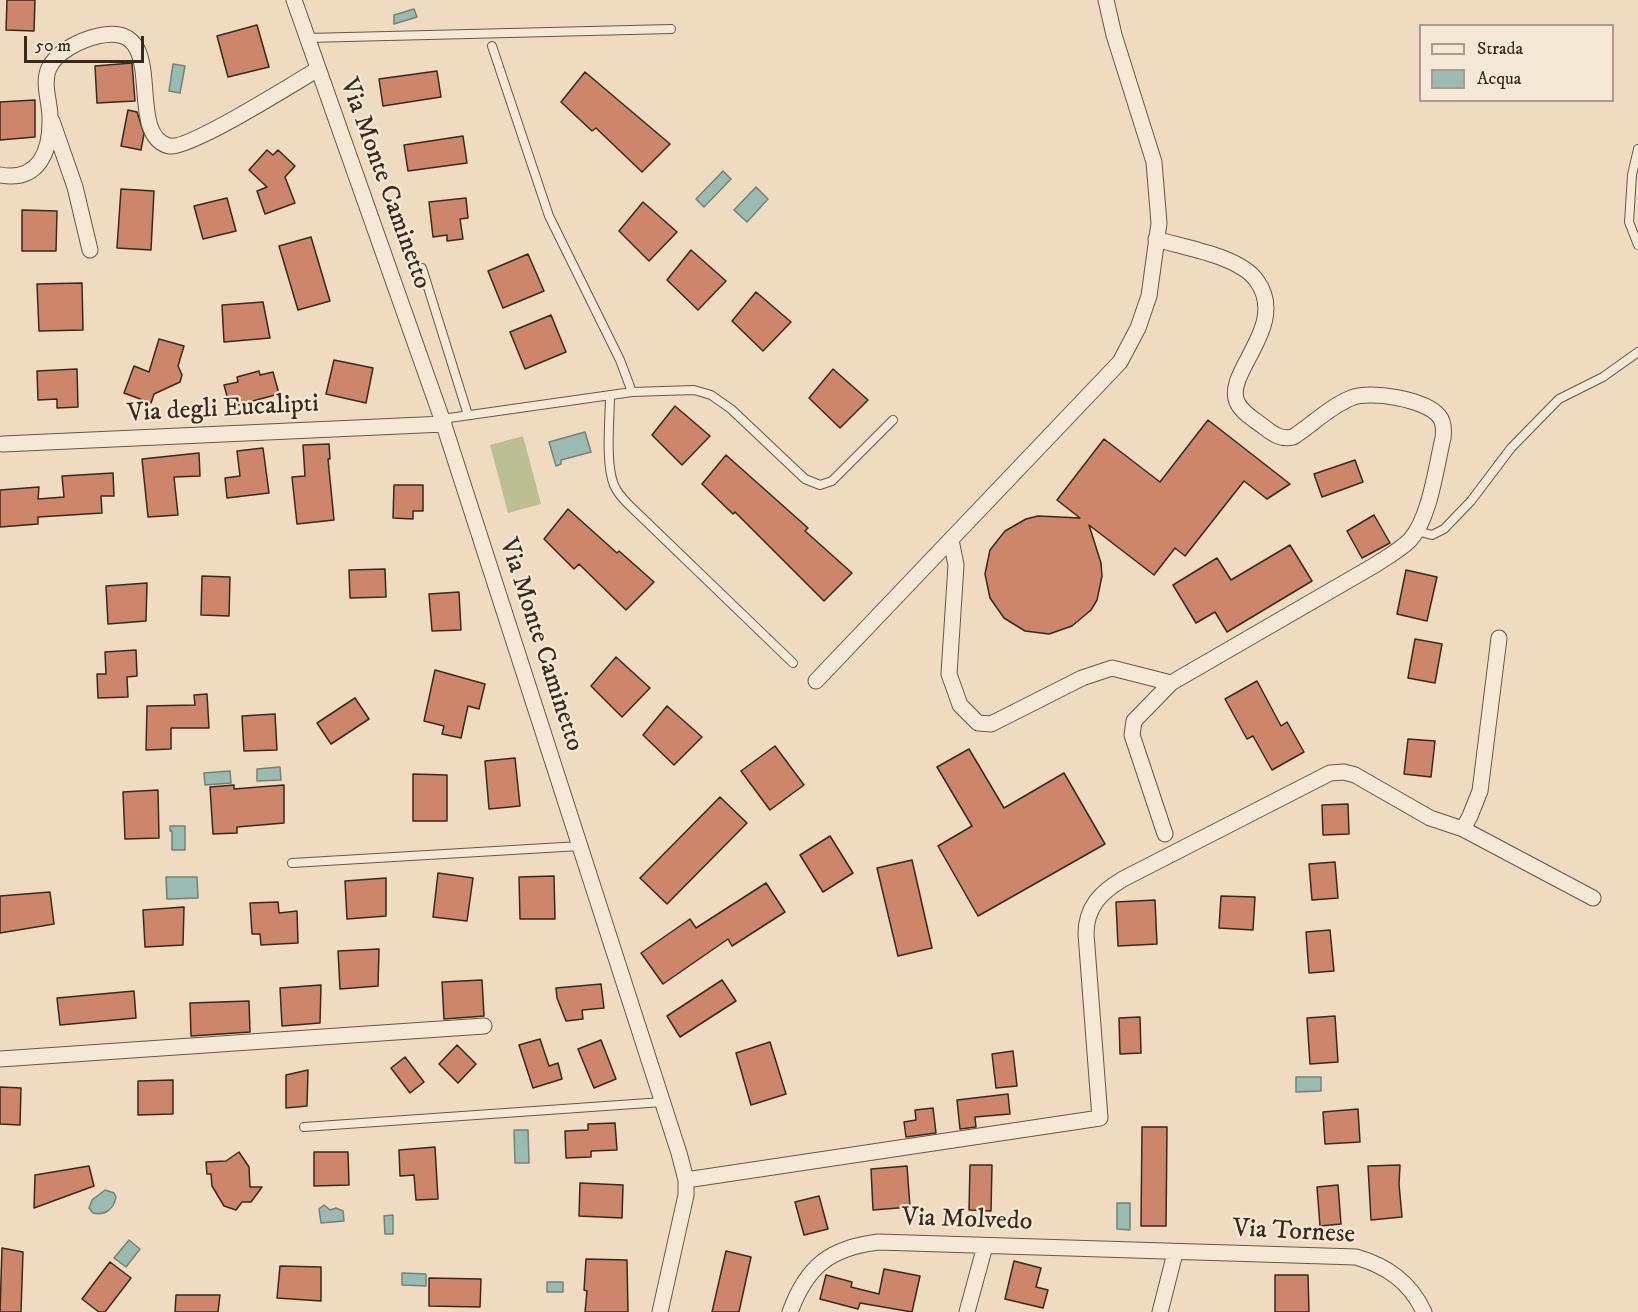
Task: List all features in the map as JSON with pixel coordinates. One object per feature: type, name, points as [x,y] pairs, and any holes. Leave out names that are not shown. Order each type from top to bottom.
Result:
[{"type":"street","name":"Via Monte Caminetto","points":[[294,0],[443,422],[663,1102],[686,1180],[684,1210],[660,1312]]},
{"type":"street","points":[[816,681],[1120,362],[1138,328],[1149,296],[1159,223],[1154,162],[1114,35],[1106,0]]},
{"type":"street","points":[[90,250],[75,187],[51,119],[46,82],[50,67],[63,52],[98,36],[114,34],[131,43],[138,51],[142,62],[144,96],[149,122],[159,140],[170,146],[178,146],[205,134],[318,69]]},
{"type":"street","points":[[0,175],[25,174],[39,165],[48,138],[51,119]]},
{"type":"street","points":[[1156,239],[1226,260],[1244,269],[1257,281],[1265,302],[1265,316],[1261,331],[1236,385],[1236,399],[1241,409],[1275,435],[1281,438],[1293,437],[1337,405],[1361,395],[1378,395],[1426,407],[1439,416],[1444,426],[1426,510],[1417,531],[1406,544],[1375,565],[1171,683],[1134,721],[1132,735],[1165,834]]},
{"type":"street","name":"Via degli Eucalipti","points":[[3,444],[443,422]]},
{"type":"street","points":[[951,540],[956,565],[950,674],[960,705],[978,723],[991,724],[1082,678],[1112,669],[1171,683]]},
{"type":"street","points":[[1463,829],[1480,791],[1499,638]]},
{"type":"street","points":[[686,1180],[1100,1118],[1086,926],[1089,911],[1112,885],[1325,775],[1336,772],[1355,776],[1430,818],[1463,829],[1593,898]]},
{"type":"street","points":[[0,1059],[484,1026]]},
{"type":"street","name":"Via Molvedo","points":[[790,1312],[809,1274],[831,1256],[844,1249],[879,1242],[1175,1252]]},
{"type":"street","points":[[967,1312],[985,1246]]},
{"type":"street","points":[[1160,1312],[1175,1252]]},
{"type":"street","name":"Via Tornese","points":[[1175,1252],[1356,1257],[1385,1268],[1398,1277],[1413,1292],[1424,1312]]},
{"type":"lane","points":[[307,38],[671,28]]},
{"type":"lane","points":[[492,46],[552,222],[620,360],[632,392]]},
{"type":"lane","points":[[1638,149],[1632,175],[1629,222],[1638,245]]},
{"type":"lane","points":[[422,268],[468,415]]},
{"type":"lane","points":[[1417,531],[1432,535],[1444,529],[1471,501],[1511,448],[1559,399],[1604,377],[1638,352]]},
{"type":"lane","points":[[443,422],[468,415],[632,392],[694,390],[711,395],[741,417],[805,479],[820,485],[832,481],[893,420]]},
{"type":"lane","points":[[610,395],[610,466],[618,493],[792,663]]},
{"type":"lane","points":[[292,863],[580,846]]},
{"type":"lane","points":[[304,1127],[663,1102]]},
{"type":"green space","points":[[523,436],[541,504],[508,513],[490,445]]},
{"type":"water","points":[[414,9],[417,17],[394,24],[394,15]]},
{"type":"water","points":[[173,64],[185,66],[180,93],[169,91]]},
{"type":"water","points":[[723,171],[731,179],[704,207],[696,199]]},
{"type":"water","points":[[756,187],[768,199],[747,222],[734,210]]},
{"type":"water","points":[[585,432],[591,452],[561,460],[561,464],[556,466],[549,442]]},
{"type":"water","points":[[280,767],[281,780],[257,781],[257,769]]},
{"type":"water","points":[[230,771],[231,783],[205,785],[204,773]]},
{"type":"water","points":[[170,826],[185,826],[185,850],[172,850]]},
{"type":"water","points":[[166,877],[197,877],[198,898],[167,899]]},
{"type":"water","points":[[1296,1077],[1321,1077],[1321,1091],[1296,1092]]},
{"type":"water","points":[[514,1130],[528,1130],[529,1163],[515,1163]]},
{"type":"water","points":[[105,1190],[114,1193],[116,1197],[113,1205],[108,1211],[93,1213],[89,1208],[92,1200]]},
{"type":"water","points":[[1117,1203],[1130,1203],[1130,1230],[1117,1229]]},
{"type":"water","points":[[324,1205],[330,1210],[336,1208],[343,1211],[344,1221],[321,1223],[319,1209]]},
{"type":"water","points":[[393,1215],[393,1234],[385,1234],[384,1216]]},
{"type":"water","points":[[129,1240],[140,1249],[126,1267],[114,1258]]},
{"type":"water","points":[[402,1273],[426,1274],[426,1286],[402,1285]]},
{"type":"water","points":[[547,1282],[563,1282],[563,1292],[547,1292]]},
{"type":"building","points":[[7,0],[35,0],[34,31],[6,30]]},
{"type":"building","points":[[257,25],[269,67],[228,77],[217,36]]},
{"type":"building","points":[[132,63],[135,101],[97,103],[95,66]]},
{"type":"building","points":[[437,71],[441,97],[383,106],[379,79]]},
{"type":"building","points":[[585,72],[670,144],[642,172],[596,128],[592,131],[561,102]]},
{"type":"building","points":[[35,100],[35,137],[0,140],[0,102]]},
{"type":"building","points":[[128,110],[137,112],[144,134],[141,150],[121,146]]},
{"type":"building","points":[[463,136],[467,163],[408,171],[404,145]]},
{"type":"building","points":[[267,150],[273,155],[278,150],[295,166],[285,177],[295,203],[265,214],[257,191],[267,187],[249,170]]},
{"type":"building","points":[[121,189],[154,191],[151,250],[117,248]]},
{"type":"building","points":[[227,198],[236,231],[203,239],[194,206]]},
{"type":"building","points":[[466,198],[468,218],[460,219],[463,239],[447,241],[447,235],[433,237],[429,202]]},
{"type":"building","points":[[643,202],[677,232],[649,261],[619,231]]},
{"type":"building","points":[[22,210],[57,211],[56,251],[22,251]]},
{"type":"building","points":[[311,237],[330,301],[298,310],[279,246]]},
{"type":"building","points":[[691,250],[726,281],[698,310],[667,280]]},
{"type":"building","points":[[528,254],[544,291],[503,308],[488,271]]},
{"type":"building","points":[[82,283],[83,330],[39,331],[37,284]]},
{"type":"building","points":[[756,292],[791,322],[763,351],[732,321]]},
{"type":"building","points":[[263,302],[270,338],[224,342],[222,305]]},
{"type":"building","points":[[551,315],[566,352],[525,369],[510,332]]},
{"type":"building","points":[[159,339],[184,346],[178,366],[182,375],[180,382],[154,394],[151,403],[124,393],[134,366],[149,372]]},
{"type":"building","points":[[334,360],[373,368],[366,403],[326,394]]},
{"type":"building","points":[[77,369],[78,407],[57,408],[57,399],[38,400],[37,371]]},
{"type":"building","points":[[833,369],[868,400],[840,428],[809,398]]},
{"type":"building","points":[[259,371],[260,375],[273,372],[279,394],[230,407],[224,385],[238,382],[237,377]]},
{"type":"building","points":[[675,406],[710,436],[682,465],[652,435]]},
{"type":"building","points":[[1208,420],[1290,484],[1267,499],[1244,481],[1185,556],[1175,548],[1154,575],[1089,525],[1101,563],[1102,576],[1097,600],[1091,610],[1072,626],[1049,634],[1025,631],[1004,618],[990,598],[985,574],[990,550],[1005,531],[1026,519],[1038,516],[1080,518],[1057,500],[1104,439],[1160,482]]},
{"type":"building","points":[[329,444],[330,459],[328,459],[334,520],[297,524],[292,477],[305,476],[303,445]]},
{"type":"building","points":[[263,448],[269,493],[227,498],[225,478],[240,476],[237,451]]},
{"type":"building","points":[[199,453],[200,476],[174,477],[178,515],[148,517],[142,459]]},
{"type":"building","points":[[726,455],[808,528],[805,531],[852,573],[824,601],[735,512],[733,514],[702,484]]},
{"type":"building","points":[[1355,460],[1363,482],[1322,497],[1314,474]]},
{"type":"building","points":[[113,473],[114,496],[101,496],[102,513],[38,517],[38,524],[0,527],[0,490],[39,487],[38,499],[64,497],[62,476]]},
{"type":"building","points":[[394,485],[423,485],[423,511],[413,511],[413,519],[393,518]]},
{"type":"building","points":[[568,509],[617,553],[619,551],[654,582],[626,610],[579,564],[574,569],[544,539]]},
{"type":"building","points":[[1374,515],[1390,543],[1362,558],[1347,531]]},
{"type":"building","points":[[1290,545],[1312,581],[1227,632],[1215,612],[1196,623],[1173,585],[1217,558],[1231,580]]},
{"type":"building","points":[[385,569],[386,597],[350,598],[349,570]]},
{"type":"building","points":[[1406,570],[1437,577],[1427,621],[1397,614]]},
{"type":"building","points":[[202,576],[230,577],[229,616],[201,615]]},
{"type":"building","points":[[147,583],[146,621],[108,624],[106,586]]},
{"type":"building","points":[[459,592],[461,630],[432,631],[429,594]]},
{"type":"building","points":[[1415,639],[1442,644],[1435,683],[1408,678]]},
{"type":"building","points":[[136,650],[137,676],[127,677],[128,697],[98,698],[97,674],[106,674],[105,652]]},
{"type":"building","points":[[616,657],[650,688],[622,717],[591,686]]},
{"type":"building","points":[[435,670],[485,684],[479,709],[468,706],[461,738],[442,734],[444,726],[424,721]]},
{"type":"building","points":[[1257,681],[1281,726],[1287,722],[1304,752],[1272,770],[1253,736],[1247,739],[1225,699]]},
{"type":"building","points":[[207,694],[209,728],[171,728],[171,749],[146,750],[147,706],[195,705],[194,695]]},
{"type":"building","points":[[355,698],[369,719],[331,744],[317,723]]},
{"type":"building","points":[[667,706],[702,737],[674,765],[643,735]]},
{"type":"building","points":[[275,714],[277,750],[244,751],[242,716]]},
{"type":"building","points":[[1408,739],[1435,741],[1431,777],[1404,774]]},
{"type":"building","points":[[775,746],[804,785],[770,810],[741,771]]},
{"type":"building","points":[[969,749],[1004,808],[1064,773],[1105,844],[978,916],[938,846],[972,826],[937,767]]},
{"type":"building","points":[[515,758],[520,806],[489,809],[485,761]]},
{"type":"building","points":[[413,774],[447,775],[447,821],[413,821]]},
{"type":"building","points":[[234,785],[234,789],[284,785],[284,823],[237,827],[237,833],[213,834],[210,787]]},
{"type":"building","points":[[158,790],[159,838],[125,839],[123,792]]},
{"type":"building","points":[[720,797],[747,823],[667,904],[640,878]]},
{"type":"building","points":[[1348,804],[1349,834],[1323,835],[1322,805]]},
{"type":"building","points":[[830,836],[853,873],[823,892],[800,855]]},
{"type":"building","points":[[912,860],[932,948],[898,956],[877,868]]},
{"type":"building","points":[[1335,862],[1338,898],[1312,900],[1309,864]]},
{"type":"building","points":[[438,873],[473,878],[467,921],[433,917]]},
{"type":"building","points":[[554,876],[555,919],[520,919],[519,877]]},
{"type":"building","points":[[386,878],[386,916],[347,919],[345,881]]},
{"type":"building","points":[[766,883],[785,912],[732,946],[728,939],[663,984],[641,953],[690,919],[696,928]]},
{"type":"building","points":[[50,892],[54,924],[0,933],[0,896]]},
{"type":"building","points":[[1221,896],[1255,897],[1253,930],[1219,928]]},
{"type":"building","points":[[1155,900],[1157,944],[1118,946],[1116,902]]},
{"type":"building","points":[[278,902],[279,913],[297,911],[298,943],[261,945],[260,934],[252,934],[250,903]]},
{"type":"building","points":[[184,907],[183,945],[145,947],[143,910]]},
{"type":"building","points":[[1330,930],[1334,971],[1309,973],[1306,932]]},
{"type":"building","points":[[379,949],[378,986],[340,989],[338,951]]},
{"type":"building","points":[[482,980],[484,1016],[444,1019],[442,982]]},
{"type":"building","points":[[722,980],[736,1001],[680,1037],[667,1016]]},
{"type":"building","points":[[601,984],[604,1008],[582,1010],[583,1019],[566,1021],[557,998],[556,988]]},
{"type":"building","points":[[321,985],[320,1023],[282,1026],[280,988]]},
{"type":"building","points":[[134,991],[136,1018],[60,1025],[57,998]]},
{"type":"building","points":[[249,1001],[250,1032],[191,1036],[190,1003]]},
{"type":"building","points":[[1335,1016],[1338,1062],[1310,1064],[1307,1018]]},
{"type":"building","points":[[1140,1017],[1141,1053],[1120,1054],[1119,1018]]},
{"type":"building","points":[[540,1039],[549,1066],[558,1063],[562,1079],[533,1088],[519,1045]]},
{"type":"building","points":[[601,1040],[616,1079],[594,1088],[578,1049]]},
{"type":"building","points":[[770,1042],[786,1094],[751,1105],[736,1053]]},
{"type":"building","points":[[457,1045],[476,1064],[458,1083],[439,1064]]},
{"type":"building","points":[[1013,1051],[1017,1086],[996,1088],[992,1054]]},
{"type":"building","points":[[405,1057],[424,1082],[410,1093],[391,1068]]},
{"type":"building","points":[[308,1070],[307,1106],[286,1108],[286,1075]]},
{"type":"building","points":[[173,1080],[173,1114],[138,1115],[138,1081]]},
{"type":"building","points":[[0,1087],[21,1088],[20,1125],[0,1124]]},
{"type":"building","points":[[1008,1094],[1010,1114],[975,1117],[976,1127],[960,1129],[957,1100]]},
{"type":"building","points":[[933,1108],[936,1133],[906,1137],[904,1122],[916,1120],[915,1110]]},
{"type":"building","points":[[1358,1109],[1360,1142],[1325,1144],[1323,1112]]},
{"type":"building","points":[[615,1123],[617,1150],[591,1151],[591,1157],[566,1158],[565,1131],[588,1130],[588,1124]]},
{"type":"building","points":[[1142,1127],[1167,1127],[1166,1226],[1141,1226]]},
{"type":"building","points":[[435,1147],[438,1199],[416,1200],[414,1175],[400,1176],[399,1150]]},
{"type":"building","points":[[239,1152],[249,1167],[250,1187],[262,1187],[251,1202],[242,1202],[236,1210],[224,1206],[212,1186],[211,1174],[207,1174],[206,1162],[226,1161]]},
{"type":"building","points":[[314,1152],[348,1152],[349,1185],[314,1186]]},
{"type":"building","points":[[970,1165],[992,1165],[991,1211],[969,1210]]},
{"type":"building","points":[[1400,1165],[1402,1217],[1371,1220],[1368,1166]]},
{"type":"building","points":[[89,1166],[94,1186],[34,1208],[35,1175]]},
{"type":"building","points":[[907,1166],[910,1207],[873,1210],[871,1169]]},
{"type":"building","points":[[580,1183],[623,1185],[622,1218],[579,1216]]},
{"type":"building","points":[[1338,1185],[1341,1224],[1320,1226],[1317,1187]]},
{"type":"building","points":[[819,1196],[828,1229],[804,1235],[795,1202]]},
{"type":"building","points":[[2,1248],[23,1252],[21,1312],[0,1312]]},
{"type":"building","points":[[726,1251],[751,1257],[739,1312],[712,1312]]},
{"type":"building","points":[[586,1259],[627,1260],[628,1312],[585,1312]]},
{"type":"building","points":[[1014,1261],[1041,1268],[1036,1287],[1048,1290],[1043,1308],[1005,1299]]},
{"type":"building","points":[[110,1262],[131,1278],[105,1312],[99,1312],[82,1299]]},
{"type":"building","points":[[280,1266],[321,1267],[321,1301],[277,1298]]},
{"type":"building","points":[[884,1269],[920,1276],[912,1312],[860,1303],[858,1309],[820,1299],[826,1275],[852,1282],[851,1287],[879,1294]]},
{"type":"building","points":[[1275,1275],[1308,1275],[1309,1312],[1275,1312]]},
{"type":"building","points":[[429,1278],[481,1279],[480,1307],[429,1306]]},
{"type":"building","points":[[176,1295],[220,1295],[218,1312],[175,1312]]}]
